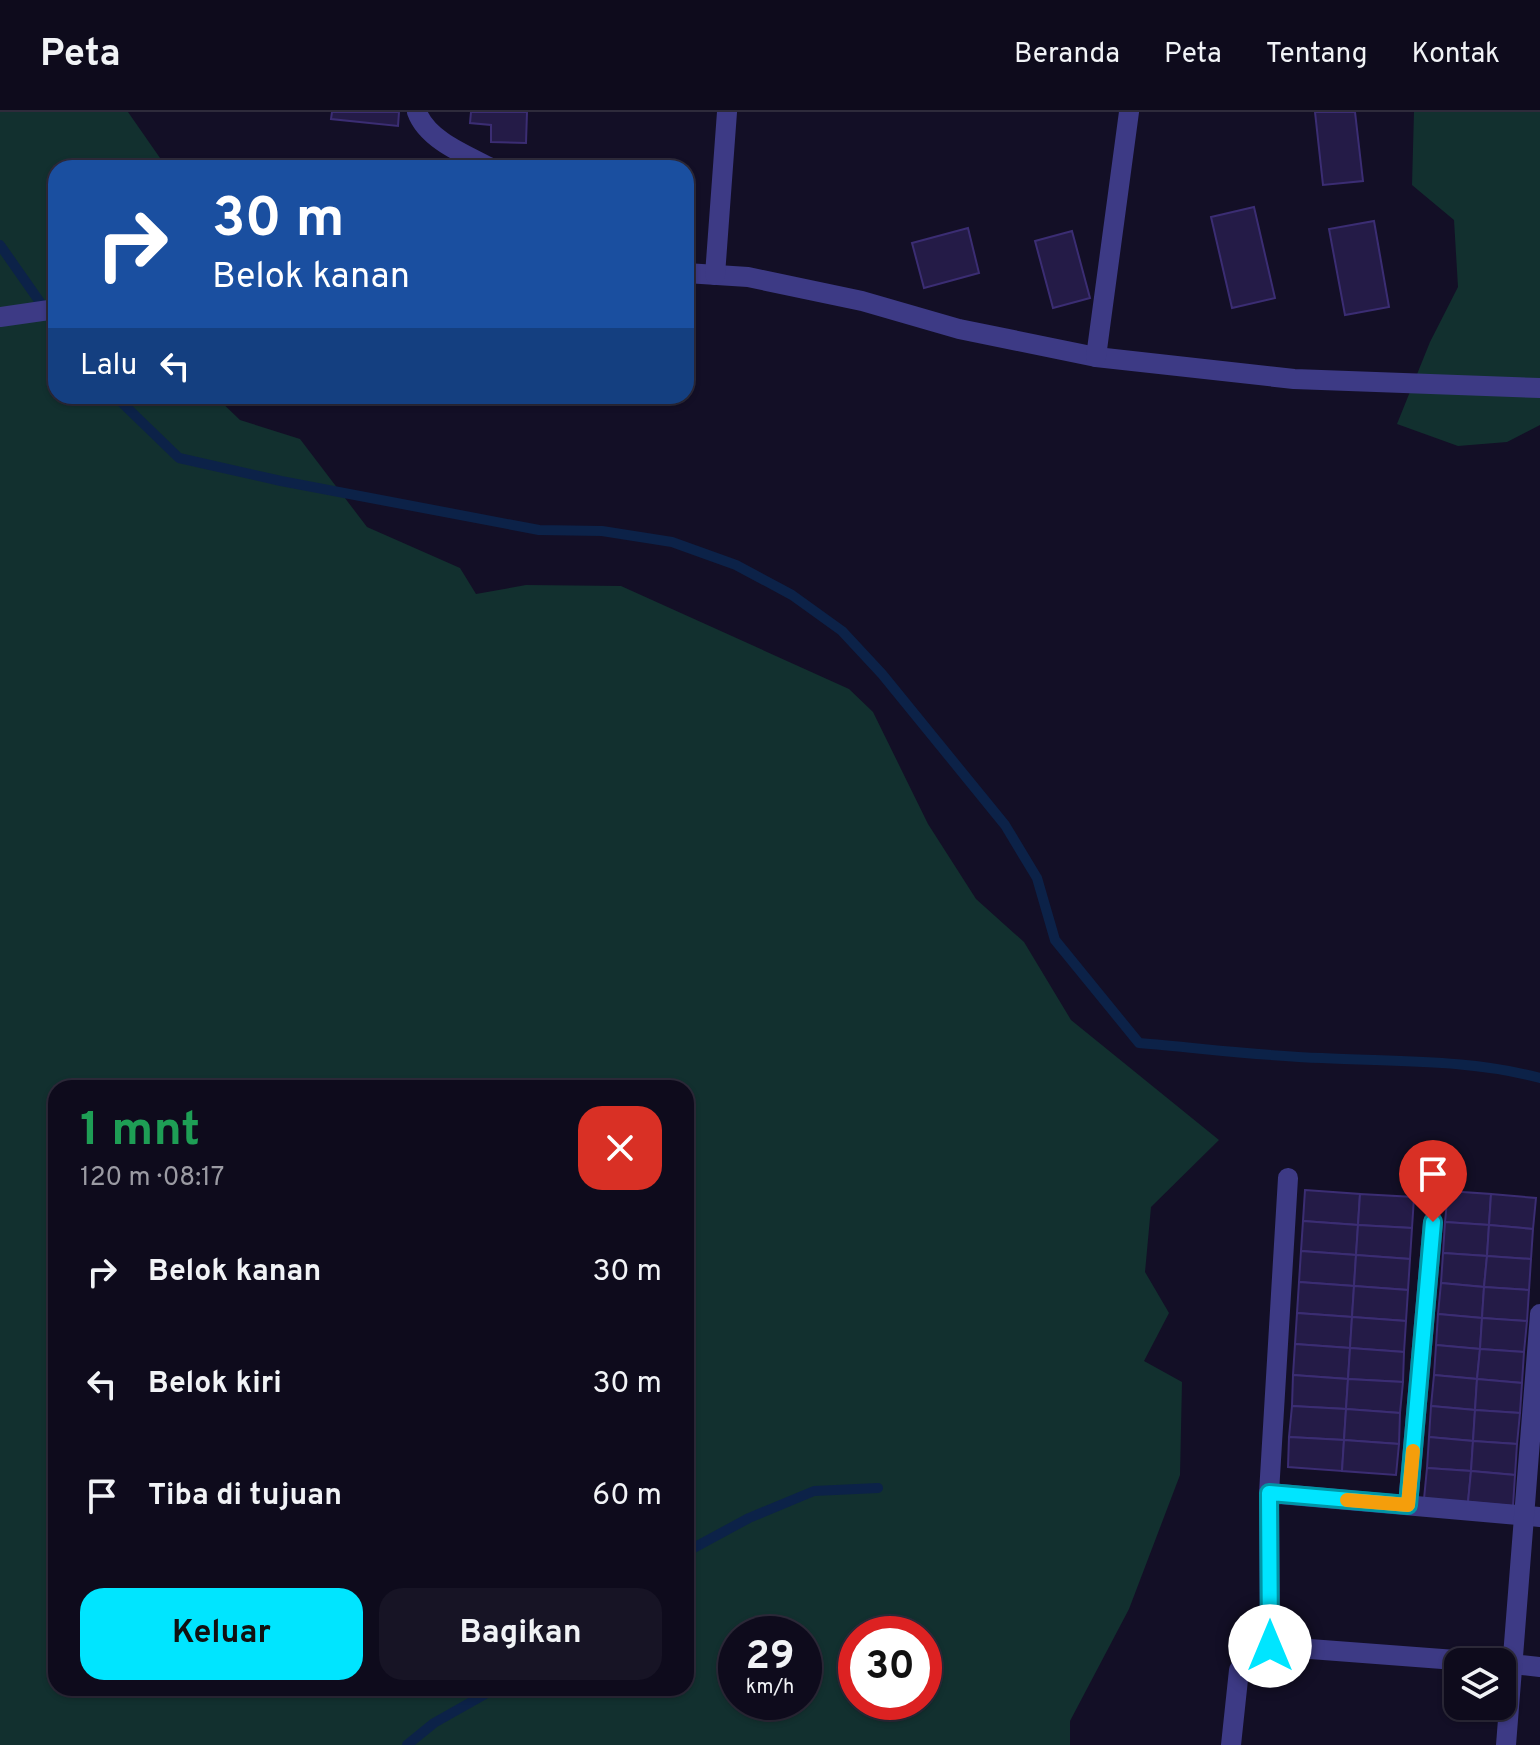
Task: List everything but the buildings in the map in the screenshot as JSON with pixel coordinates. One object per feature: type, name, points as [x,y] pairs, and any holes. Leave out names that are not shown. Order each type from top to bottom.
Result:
[{"type":"street","points":[[417,112],[438,138],[477,160]]},
{"type":"street","points":[[715,275],[727,112]]},
{"type":"street","points":[[1096,357],[1129,112]]},
{"type":"street","points":[[694,274],[748,277],[862,301],[959,329],[1096,357],[1294,379],[1540,388]]},
{"type":"street","points":[[10,315],[48,310]]},
{"type":"street","points":[[1270,1646],[1269,1493],[1288,1178]]},
{"type":"street","points":[[1408,1505],[1433,1222]]},
{"type":"street","points":[[1510,1648],[1531,1516],[1540,1314]]},
{"type":"street","points":[[1269,1493],[1531,1516]]},
{"type":"street","points":[[1231,1745],[1239,1670],[1250,1656],[1270,1646],[1444,1659]]},
{"type":"street","points":[[1516,1665],[1540,1667]]},
{"type":"street","points":[[1506,1745],[1507,1720]]},
{"type":"green space","points":[[0,112],[128,112],[161,160],[48,160],[48,404],[223,404],[240,420],[300,439],[367,527],[460,568],[476,594],[526,585],[621,586],[849,689],[873,712],[928,824],[976,899],[1024,942],[1071,1020],[1219,1140],[1151,1207],[1145,1272],[1169,1313],[1144,1361],[1182,1382],[1180,1475],[1129,1609],[1070,1721],[1070,1745],[0,1745]]},
{"type":"green space","points":[[1414,112],[1540,112],[1540,425],[1507,442],[1458,446],[1397,424],[1430,342],[1458,287],[1454,220],[1412,185]]},
{"type":"waterway","points":[[0,245],[48,314]]},
{"type":"waterway","points":[[123,404],[179,458],[281,481],[539,530],[602,531],[672,542],[736,565],[792,595],[842,631],[882,674],[1005,825],[1037,878],[1055,940],[1139,1043],[1276,1056],[1459,1064],[1540,1078]]},
{"type":"waterway","points":[[694,1548],[749,1518],[814,1491],[878,1488]]},
{"type":"waterway","points":[[407,1745],[434,1723],[482,1696]]},
{"type":"slow traffic","points":[[1347,1500],[1408,1505],[1413,1451]]},
{"type":"route","points":[[1270,1646],[1269,1493],[1408,1505],[1433,1222]]}]
